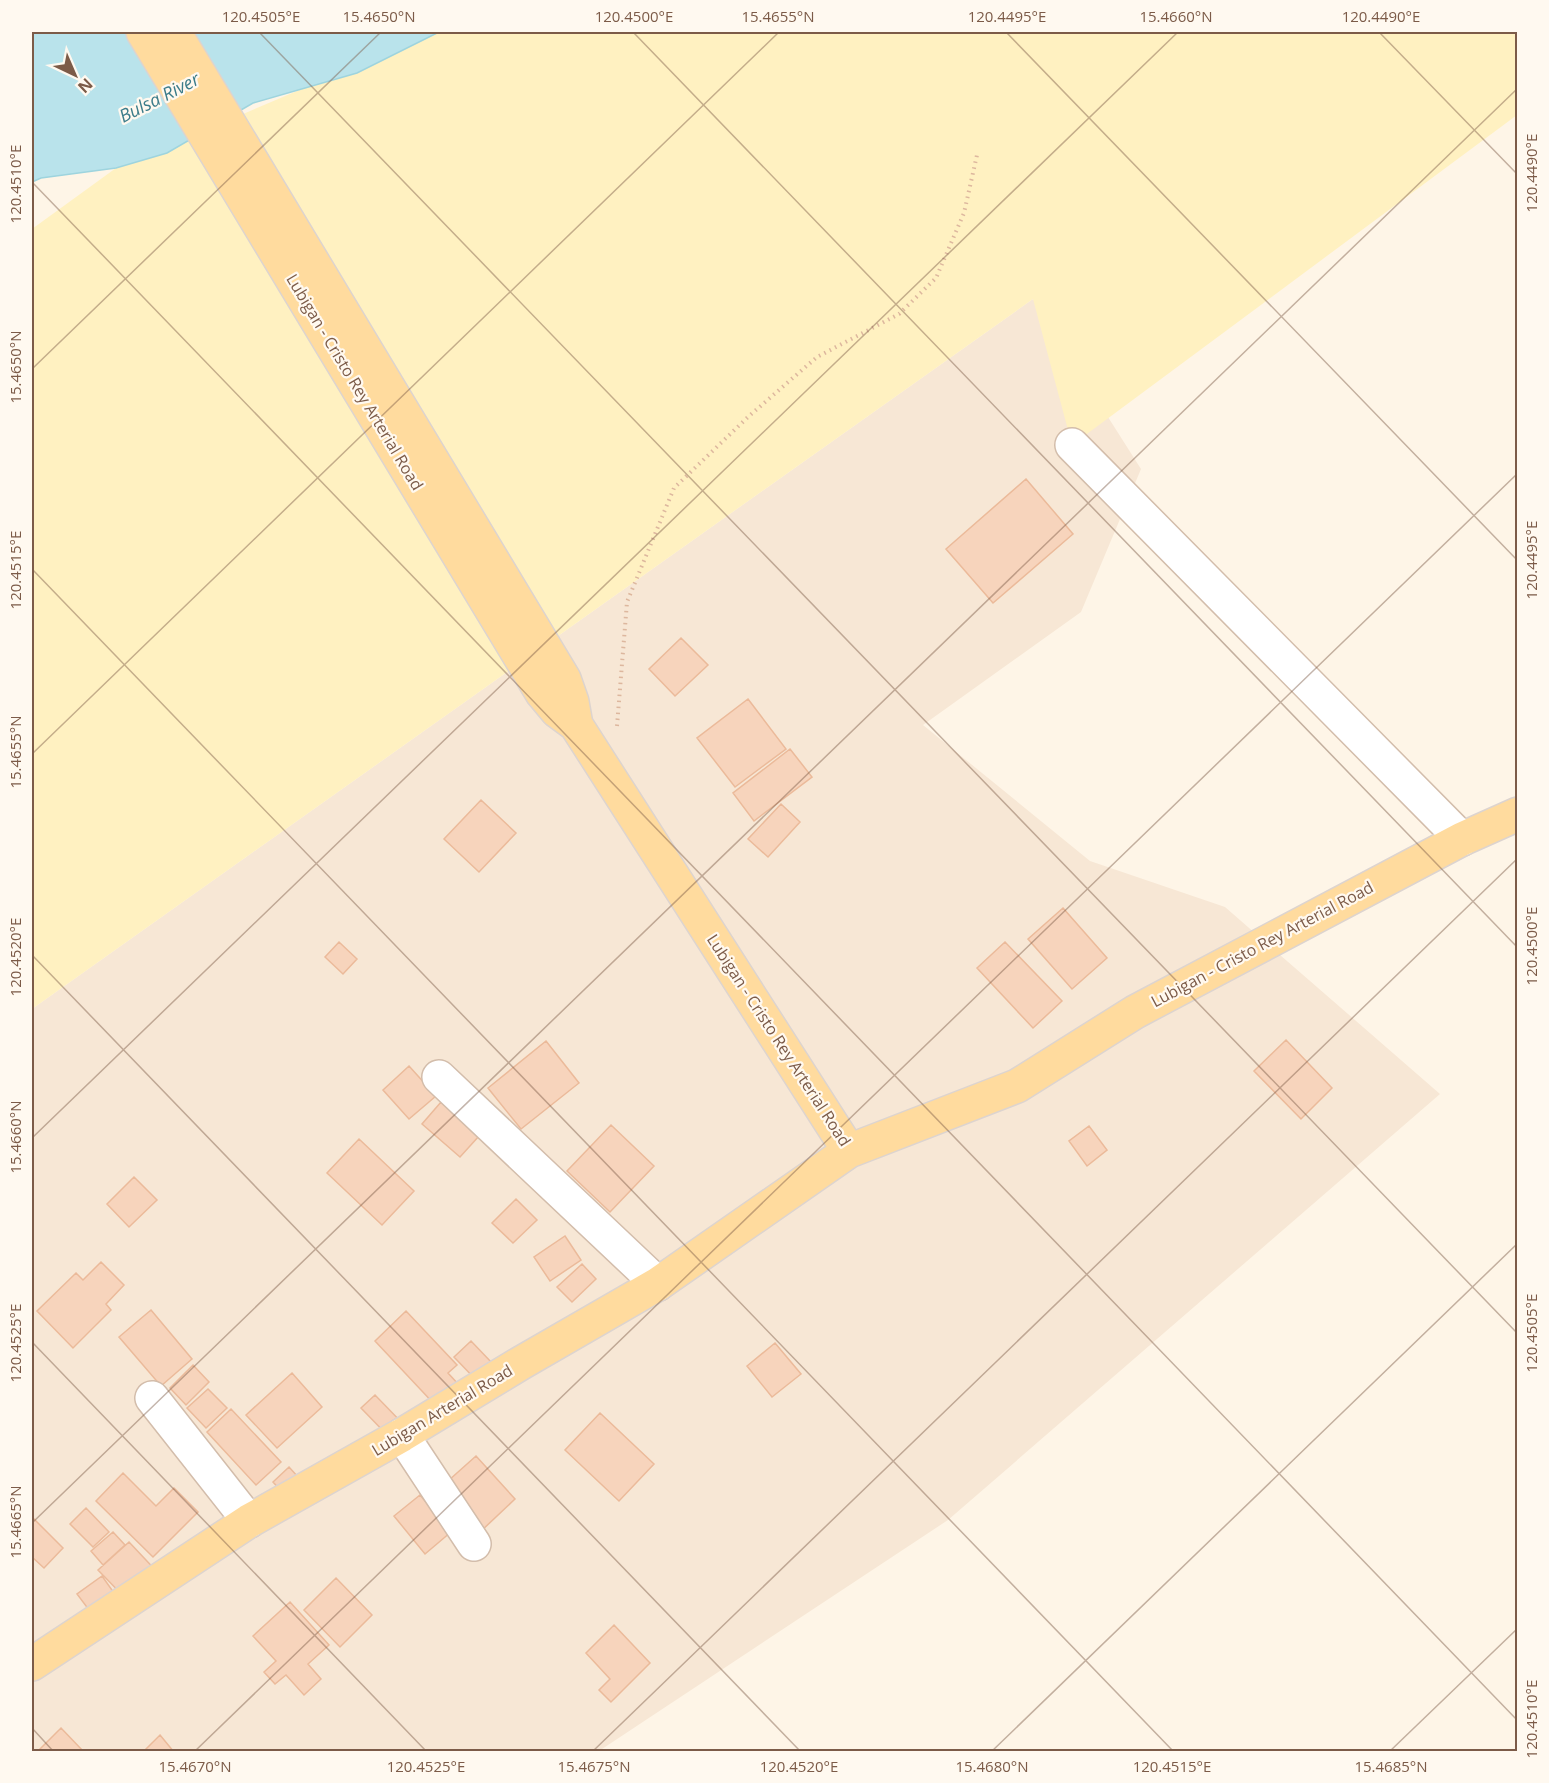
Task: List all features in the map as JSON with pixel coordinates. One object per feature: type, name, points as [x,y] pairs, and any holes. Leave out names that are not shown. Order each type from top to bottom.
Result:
[{"type":"main road","name":"Lubigan - Cristo Rey Arterial Road","points":[[144,32],[553,686]]},
{"type":"main road","name":"Lubigan - Cristo Rey Arterial Road","points":[[174,32],[553,686],[558,711],[576,725],[849,1151],[1017,1086],[1135,1012],[1462,839],[1518,814]]},
{"type":"main road","name":"Lubigan Arterial Road","points":[[32,1664],[249,1521],[402,1435],[658,1284],[849,1151]]},
{"type":"street","points":[[1072,445],[1462,839]]},
{"type":"street","points":[[439,1077],[658,1284]]},
{"type":"street","points":[[152,1398],[249,1521]]},
{"type":"street","points":[[402,1435],[474,1544]]},
{"type":"path","points":[[613,781],[627,602],[674,488],[748,417],[817,357],[899,314],[936,278],[964,213],[977,154]]},
{"type":"shaded area","points":[[1033,299],[1141,469],[1081,612],[923,725],[1090,861],[1225,907],[1440,1094],[948,1520],[599,1751],[32,1751],[32,1009]]},
{"type":"sand","points":[[436,32],[1517,32],[1517,115],[1072,445],[1033,299],[32,1009],[32,229],[116,168]]},
{"type":"water","name":"Bulsa River","points":[[32,32],[439,32],[357,73],[253,103],[167,153],[116,168],[41,178],[32,182]]},
{"type":"building","points":[[1026,479],[1073,534],[993,603],[946,549]]},
{"type":"building","points":[[681,638],[708,665],[675,696],[649,669]]},
{"type":"building","points":[[748,699],[786,749],[735,787],[697,738]]},
{"type":"building","points":[[790,749],[812,777],[754,821],[733,793]]},
{"type":"building","points":[[481,800],[516,833],[479,872],[444,839]]},
{"type":"building","points":[[781,804],[800,822],[768,857],[748,839]]},
{"type":"building","points":[[1063,908],[1107,958],[1072,989],[1028,939]]},
{"type":"building","points":[[339,942],[357,959],[343,974],[325,957]]},
{"type":"building","points":[[1005,942],[1062,1001],[1033,1028],[977,968]]},
{"type":"building","points":[[1286,1040],[1332,1088],[1301,1119],[1254,1071]]},
{"type":"building","points":[[546,1041],[579,1083],[521,1129],[488,1088]]},
{"type":"building","points":[[409,1066],[436,1096],[409,1119],[383,1090]]},
{"type":"building","points":[[441,1102],[479,1136],[460,1157],[422,1124]]},
{"type":"building","points":[[611,1125],[654,1166],[610,1212],[567,1171]]},
{"type":"building","points":[[1089,1126],[1107,1150],[1087,1166],[1069,1141]]},
{"type":"building","points":[[359,1139],[414,1191],[382,1225],[327,1173]]},
{"type":"building","points":[[134,1177],[157,1200],[129,1227],[107,1204]]},
{"type":"building","points":[[516,1199],[537,1220],[513,1243],[492,1223]]},
{"type":"building","points":[[565,1236],[581,1260],[550,1281],[534,1257]]},
{"type":"building","points":[[101,1262],[124,1285],[106,1304],[111,1310],[73,1348],[37,1311],[76,1273],[83,1280]]},
{"type":"building","points":[[582,1264],[596,1279],[572,1302],[557,1287]]},
{"type":"building","points":[[151,1310],[192,1359],[161,1386],[119,1337]]},
{"type":"building","points":[[406,1311],[457,1365],[448,1373],[459,1385],[436,1406],[375,1341]]},
{"type":"building","points":[[471,1341],[493,1364],[477,1381],[454,1357]]},
{"type":"building","points":[[775,1343],[801,1374],[772,1397],[747,1366]]},
{"type":"building","points":[[193,1365],[209,1382],[186,1405],[170,1388]]},
{"type":"building","points":[[292,1373],[322,1407],[277,1448],[246,1415]]},
{"type":"building","points":[[208,1389],[227,1408],[206,1428],[187,1408]]},
{"type":"building","points":[[375,1395],[406,1427],[392,1440],[361,1408]]},
{"type":"building","points":[[231,1409],[281,1462],[256,1485],[207,1432]]},
{"type":"building","points":[[600,1413],[654,1464],[619,1501],[565,1450]]},
{"type":"building","points":[[476,1456],[515,1499],[479,1533],[439,1489]]},
{"type":"building","points":[[289,1467],[307,1487],[291,1502],[273,1482]]},
{"type":"building","points":[[123,1473],[156,1506],[174,1488],[198,1512],[153,1557],[96,1501]]},
{"type":"building","points":[[420,1495],[451,1532],[425,1554],[394,1516]]},
{"type":"building","points":[[86,1508],[109,1532],[93,1547],[70,1524]]},
{"type":"building","points":[[33,1518],[63,1548],[44,1568],[32,1557]]},
{"type":"building","points":[[113,1532],[125,1545],[103,1565],[91,1551]]},
{"type":"building","points":[[129,1542],[161,1576],[131,1604],[98,1570]]},
{"type":"building","points":[[102,1576],[119,1600],[95,1618],[77,1594]]},
{"type":"building","points":[[336,1578],[372,1615],[340,1647],[304,1610]]},
{"type":"building","points":[[290,1602],[329,1645],[308,1664],[321,1679],[304,1695],[286,1675],[275,1684],[264,1672],[276,1661],[253,1636]]},
{"type":"building","points":[[614,1625],[650,1663],[611,1702],[599,1690],[610,1679],[586,1653]]},
{"type":"building","points":[[61,1728],[84,1752],[37,1752]]},
{"type":"building","points":[[160,1735],[174,1752],[143,1752]]}]
